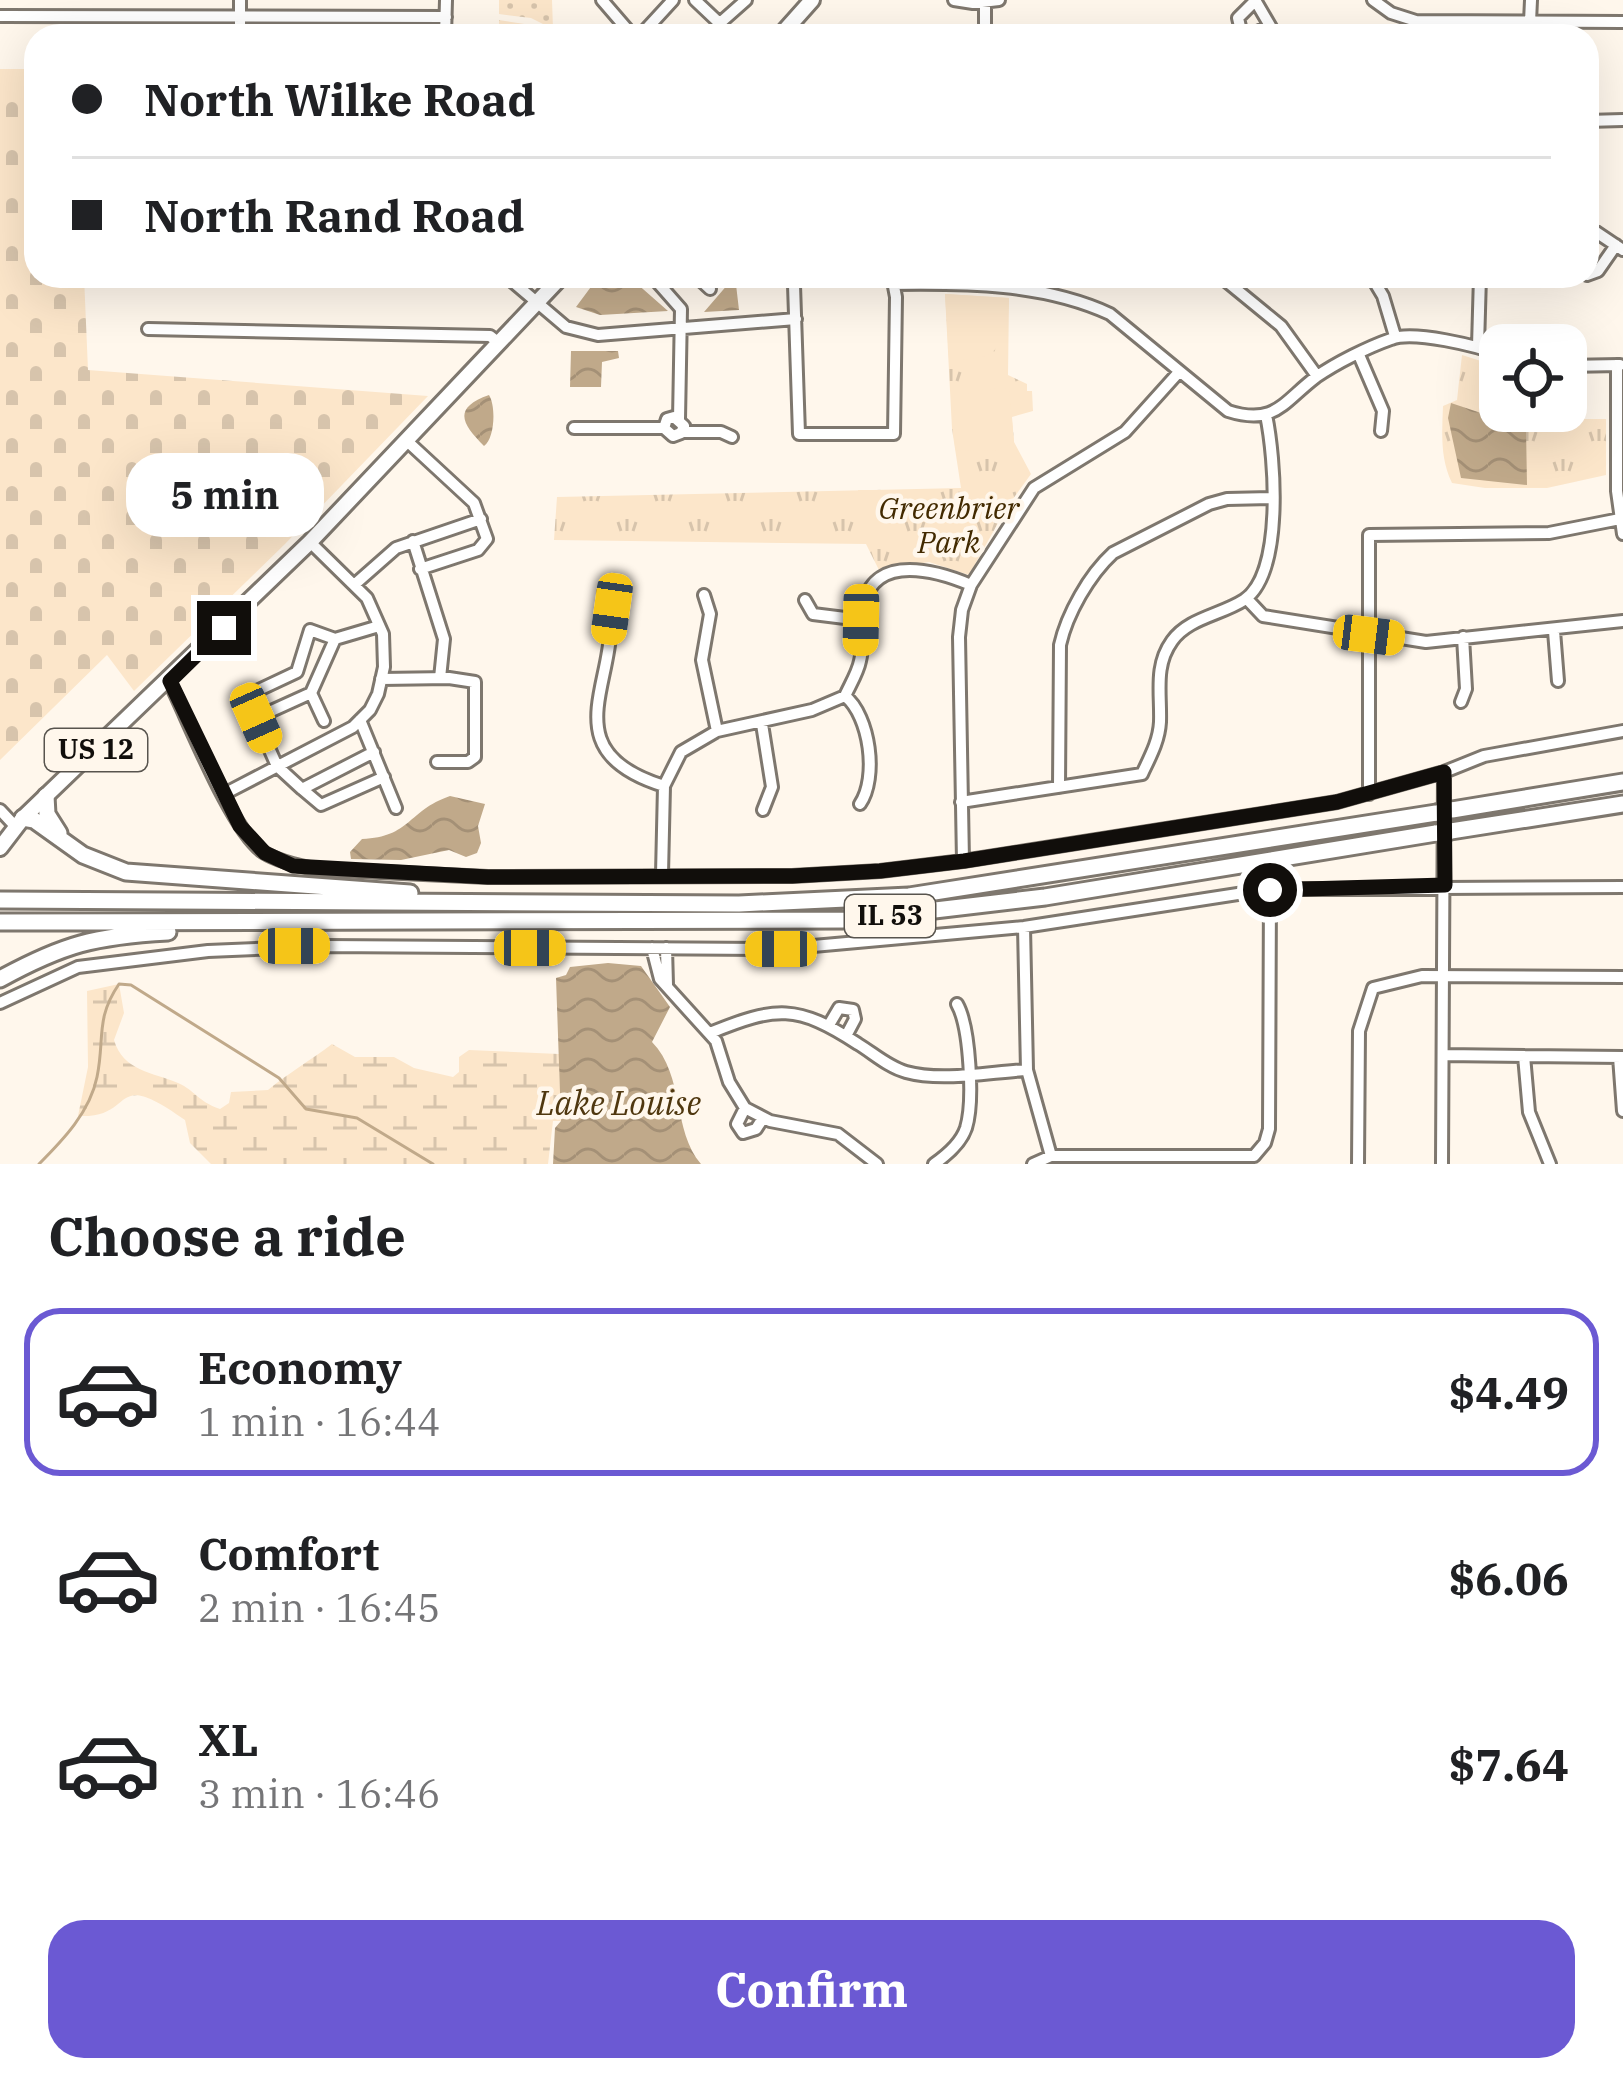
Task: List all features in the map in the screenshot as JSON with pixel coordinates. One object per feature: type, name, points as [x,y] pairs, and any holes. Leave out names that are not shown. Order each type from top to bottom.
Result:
[{"type":"highway","name":"IL 53","points":[[0,900],[739,904],[909,896],[1623,782]]},
{"type":"highway","points":[[46,796],[46,814],[65,840]]},
{"type":"highway","name":"IL 53","points":[[0,922],[850,920],[1045,897],[1623,804]]},
{"type":"highway","points":[[12,825],[34,820],[97,863],[126,872],[429,894],[460,902]]},
{"type":"highway","points":[[0,979],[66,945],[97,938],[338,923]]},
{"type":"main road","points":[[791,24],[812,0]]},
{"type":"main road","name":"US 12","points":[[0,848],[12,825],[170,681],[310,542],[551,288]]},
{"type":"street","points":[[34,0],[34,17]]},
{"type":"street","points":[[137,0],[137,18]]},
{"type":"street","points":[[240,0],[240,24]]},
{"type":"street","points":[[344,0],[344,16]]},
{"type":"street","points":[[446,0],[446,24]]},
{"type":"street","points":[[602,0],[625,24]]},
{"type":"street","points":[[648,24],[673,0]]},
{"type":"street","points":[[695,0],[720,23],[746,0]]},
{"type":"street","points":[[954,0],[999,0]]},
{"type":"street","points":[[1373,0],[1407,19],[1446,24]]},
{"type":"street","points":[[1530,22],[1531,0]]},
{"type":"street","points":[[1239,24],[1238,18],[1255,1]]},
{"type":"street","points":[[985,3],[985,24]]},
{"type":"street","points":[[0,16],[446,17]]},
{"type":"street","points":[[1517,24],[1623,22]]},
{"type":"street","points":[[1599,271],[1620,247]]},
{"type":"street","points":[[519,288],[566,327],[598,334],[796,319]]},
{"type":"street","points":[[574,428],[664,428],[673,436],[681,425],[678,303],[664,288]]},
{"type":"street","points":[[794,288],[800,434],[894,434],[893,288]]},
{"type":"street","points":[[1020,288],[1110,314],[1228,411],[1246,417],[1266,415],[1289,404],[1317,376],[1395,336],[1478,346],[1480,288]]},
{"type":"street","points":[[1235,288],[1281,326],[1317,376]]},
{"type":"street","points":[[1378,288],[1395,336]]},
{"type":"street","points":[[148,329],[399,332],[490,336],[499,343]]},
{"type":"street","points":[[1359,355],[1383,411],[1381,430]]},
{"type":"street","points":[[1587,366],[1620,365],[1623,535]]},
{"type":"street","points":[[964,861],[959,637],[971,585],[1034,488],[1125,432],[1179,372]]},
{"type":"street","points":[[961,802],[1142,774],[1160,726],[1158,682],[1173,639],[1189,626],[1247,598],[1267,572],[1272,549],[1272,442],[1266,415]]},
{"type":"street","points":[[681,425],[732,436]]},
{"type":"street","points":[[407,441],[474,502],[487,539],[484,548],[420,569]]},
{"type":"street","points":[[1059,787],[1060,645],[1064,629],[1101,564],[1208,504],[1271,498]]},
{"type":"street","points":[[354,585],[387,554],[481,519]]},
{"type":"street","points":[[1369,794],[1370,535],[1549,533],[1620,519]]},
{"type":"street","points":[[413,541],[444,640],[440,678]]},
{"type":"street","points":[[224,794],[361,720],[370,710],[381,679],[379,626],[367,598],[310,542]]},
{"type":"street","points":[[662,874],[664,786],[681,752],[717,731],[762,724],[844,696],[861,660],[865,598],[884,574],[920,570],[971,585]]},
{"type":"street","points":[[604,592],[612,609],[597,709],[599,734],[618,765],[637,778],[664,786]]},
{"type":"street","points":[[704,595],[710,614],[702,660],[717,731]]},
{"type":"street","points":[[1247,598],[1262,616],[1426,642],[1623,621]]},
{"type":"street","points":[[805,600],[813,614],[861,620]]},
{"type":"street","points":[[379,626],[335,639],[310,630],[297,672],[246,696],[277,766],[321,805],[384,777]]},
{"type":"street","points":[[1554,631],[1558,681]]},
{"type":"street","points":[[1461,702],[1466,689],[1463,637]]},
{"type":"street","points":[[256,718],[311,693],[335,639]]},
{"type":"street","points":[[381,679],[475,682],[475,757],[468,763],[437,762]]},
{"type":"street","points":[[170,681],[224,794],[252,842],[265,853],[293,866],[488,877],[792,876],[964,861],[1369,794],[1484,756],[1623,731]]},
{"type":"street","points":[[311,693],[324,721]]},
{"type":"street","points":[[844,696],[856,705],[864,723],[869,790],[860,804]]},
{"type":"street","points":[[361,720],[396,808]]},
{"type":"street","points":[[762,724],[772,788],[763,810]]},
{"type":"street","points":[[302,789],[374,752]]},
{"type":"street","points":[[1442,1164],[1444,772]]},
{"type":"street","points":[[0,810],[12,825]]},
{"type":"street","points":[[0,1003],[78,968],[208,951],[294,946],[781,949],[1024,927],[1270,890],[1623,887]]},
{"type":"street","points":[[1033,1164],[1051,1156],[1256,1160],[1269,1129],[1270,890]]},
{"type":"street","points":[[1024,927],[1027,1070],[1051,1156]]},
{"type":"street","points":[[659,948],[667,985],[710,1033],[745,1108],[763,1118],[838,1134],[878,1164]]},
{"type":"street","points":[[1358,1164],[1359,1031],[1373,988],[1410,977],[1623,976]]},
{"type":"street","points":[[934,1164],[959,1142],[966,1128],[965,1018],[957,1004]]},
{"type":"street","points":[[829,1024],[839,1008],[853,1010],[855,1019],[846,1036]]},
{"type":"street","points":[[710,1033],[752,1016],[779,1013],[819,1018],[910,1073],[1027,1070]]},
{"type":"street","points":[[1443,1055],[1621,1057],[1623,1112]]},
{"type":"street","points":[[1524,1056],[1529,1112],[1550,1164]]},
{"type":"street","points":[[745,1108],[737,1124],[743,1133],[756,1129],[763,1118]]},
{"type":"green space","points":[[499,0],[552,0],[553,24],[499,14]]},
{"type":"green space","points":[[0,69],[24,69],[24,288],[85,288],[88,370],[428,396],[134,691],[107,655],[0,760]]},
{"type":"green space","name":"Greenbrier Park","points":[[945,294],[1009,298],[1008,375],[1032,391],[1033,411],[1012,417],[1014,442],[1031,474],[969,575],[929,562],[879,570],[866,544],[554,540],[557,497],[961,488],[952,429]]},
{"type":"green space","points":[[945,294],[1009,298],[1003,339],[990,354],[949,359]]},
{"type":"green space","points":[[1462,355],[1479,360],[1479,432],[1587,432],[1587,419],[1606,419],[1606,475],[1547,488],[1452,483],[1444,455],[1443,406],[1457,400]]},
{"type":"green space","points":[[1009,389],[1014,442],[997,450],[956,451],[954,420],[960,400],[978,391]]},
{"type":"green space","points":[[858,490],[894,490],[894,509],[858,509]]},
{"type":"green space","points":[[119,984],[124,1013],[114,1040],[124,1058],[220,1109],[229,1103],[231,1092],[268,1090],[332,1044],[355,1057],[394,1057],[414,1068],[453,1077],[459,1072],[459,1057],[469,1050],[559,1054],[561,1121],[553,1121],[548,1164],[211,1164],[190,1143],[185,1120],[144,1097],[133,1095],[97,1115],[78,1116],[88,1067],[87,991]]},
{"type":"water","points":[[590,288],[642,288],[668,311],[600,315],[576,307]]},
{"type":"water","points":[[725,288],[736,288],[739,310],[704,312]]},
{"type":"water","points":[[571,351],[618,351],[619,358],[602,362],[601,387],[570,387]]},
{"type":"water","points":[[489,395],[493,422],[484,446],[464,417],[470,405]]},
{"type":"water","points":[[1451,403],[1479,412],[1479,432],[1526,432],[1527,485],[1461,478],[1448,418]]},
{"type":"water","points":[[450,796],[485,804],[477,853],[466,857],[449,850],[401,860],[351,859],[350,852],[362,839],[390,834]]},
{"type":"water","name":"Lake Louise","points":[[641,966],[670,1007],[652,1042],[670,1071],[686,1135],[701,1164],[553,1164],[555,1128],[561,1121],[556,978],[566,975],[570,967]]},
{"type":"waterway","points":[[39,1164],[88,1102],[97,1077],[104,1019],[119,984],[131,985],[279,1078],[306,1109],[357,1118],[433,1164]]},
{"type":"route","points":[[224,628],[170,681],[240,826],[265,853],[293,866],[488,877],[792,876],[880,871],[1337,802],[1444,772],[1445,885],[1270,890]]}]
